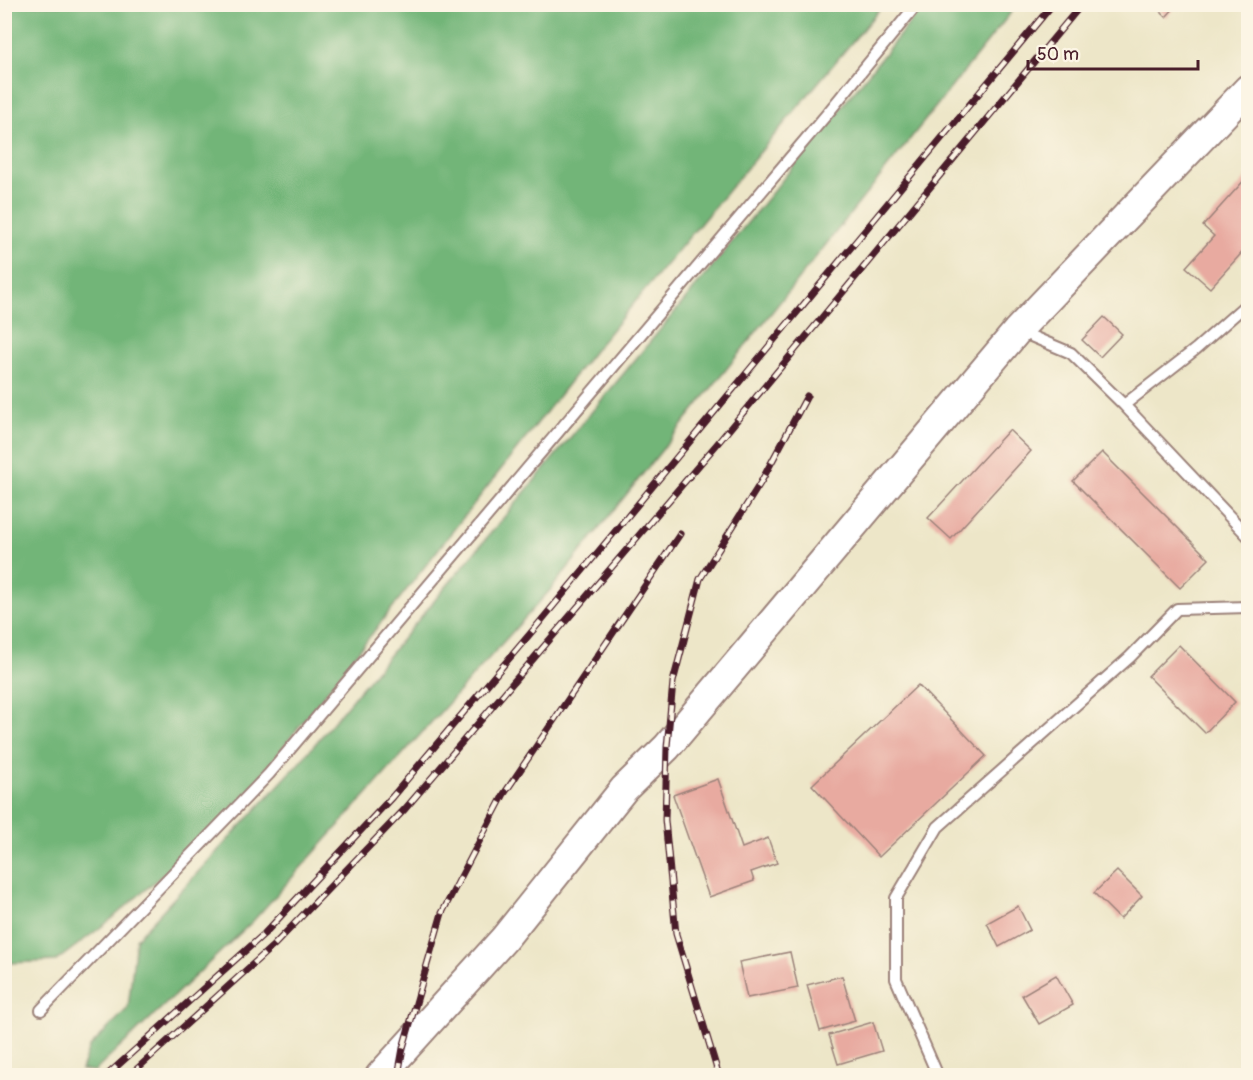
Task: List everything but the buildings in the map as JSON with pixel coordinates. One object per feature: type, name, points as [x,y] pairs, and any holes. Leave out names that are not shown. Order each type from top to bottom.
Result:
[{"type":"street","points":[[380,1076],[504,939],[624,789],[667,747],[1017,331],[1248,89]]},
{"type":"lane","points":[[41,1010],[269,774],[827,114],[916,4]]},
{"type":"lane","points":[[1124,405],[1196,350],[1248,303]]},
{"type":"lane","points":[[1017,331],[1071,353],[1124,405],[1248,536]]},
{"type":"lane","points":[[938,1076],[896,979],[896,898],[938,827],[1130,657],[1176,609],[1248,607]]},
{"type":"green space","points":[[5,5],[883,5],[594,351],[225,821],[109,921],[56,961],[9,963],[5,959]]},
{"type":"green space","points":[[924,5],[1017,5],[551,589],[253,921],[95,1071],[81,1070],[89,1048],[128,1008],[136,939],[300,762],[689,295]]},
{"type":"railway","points":[[106,1076],[264,934],[392,797],[1053,4]]},
{"type":"railway","points":[[129,1076],[274,945],[405,809],[717,444],[1082,4]]},
{"type":"railway","points":[[719,1076],[676,934],[665,820],[667,747],[673,682],[700,579],[761,482],[807,396]]},
{"type":"railway","points":[[398,1076],[403,1048],[442,913],[504,794],[680,534]]}]
